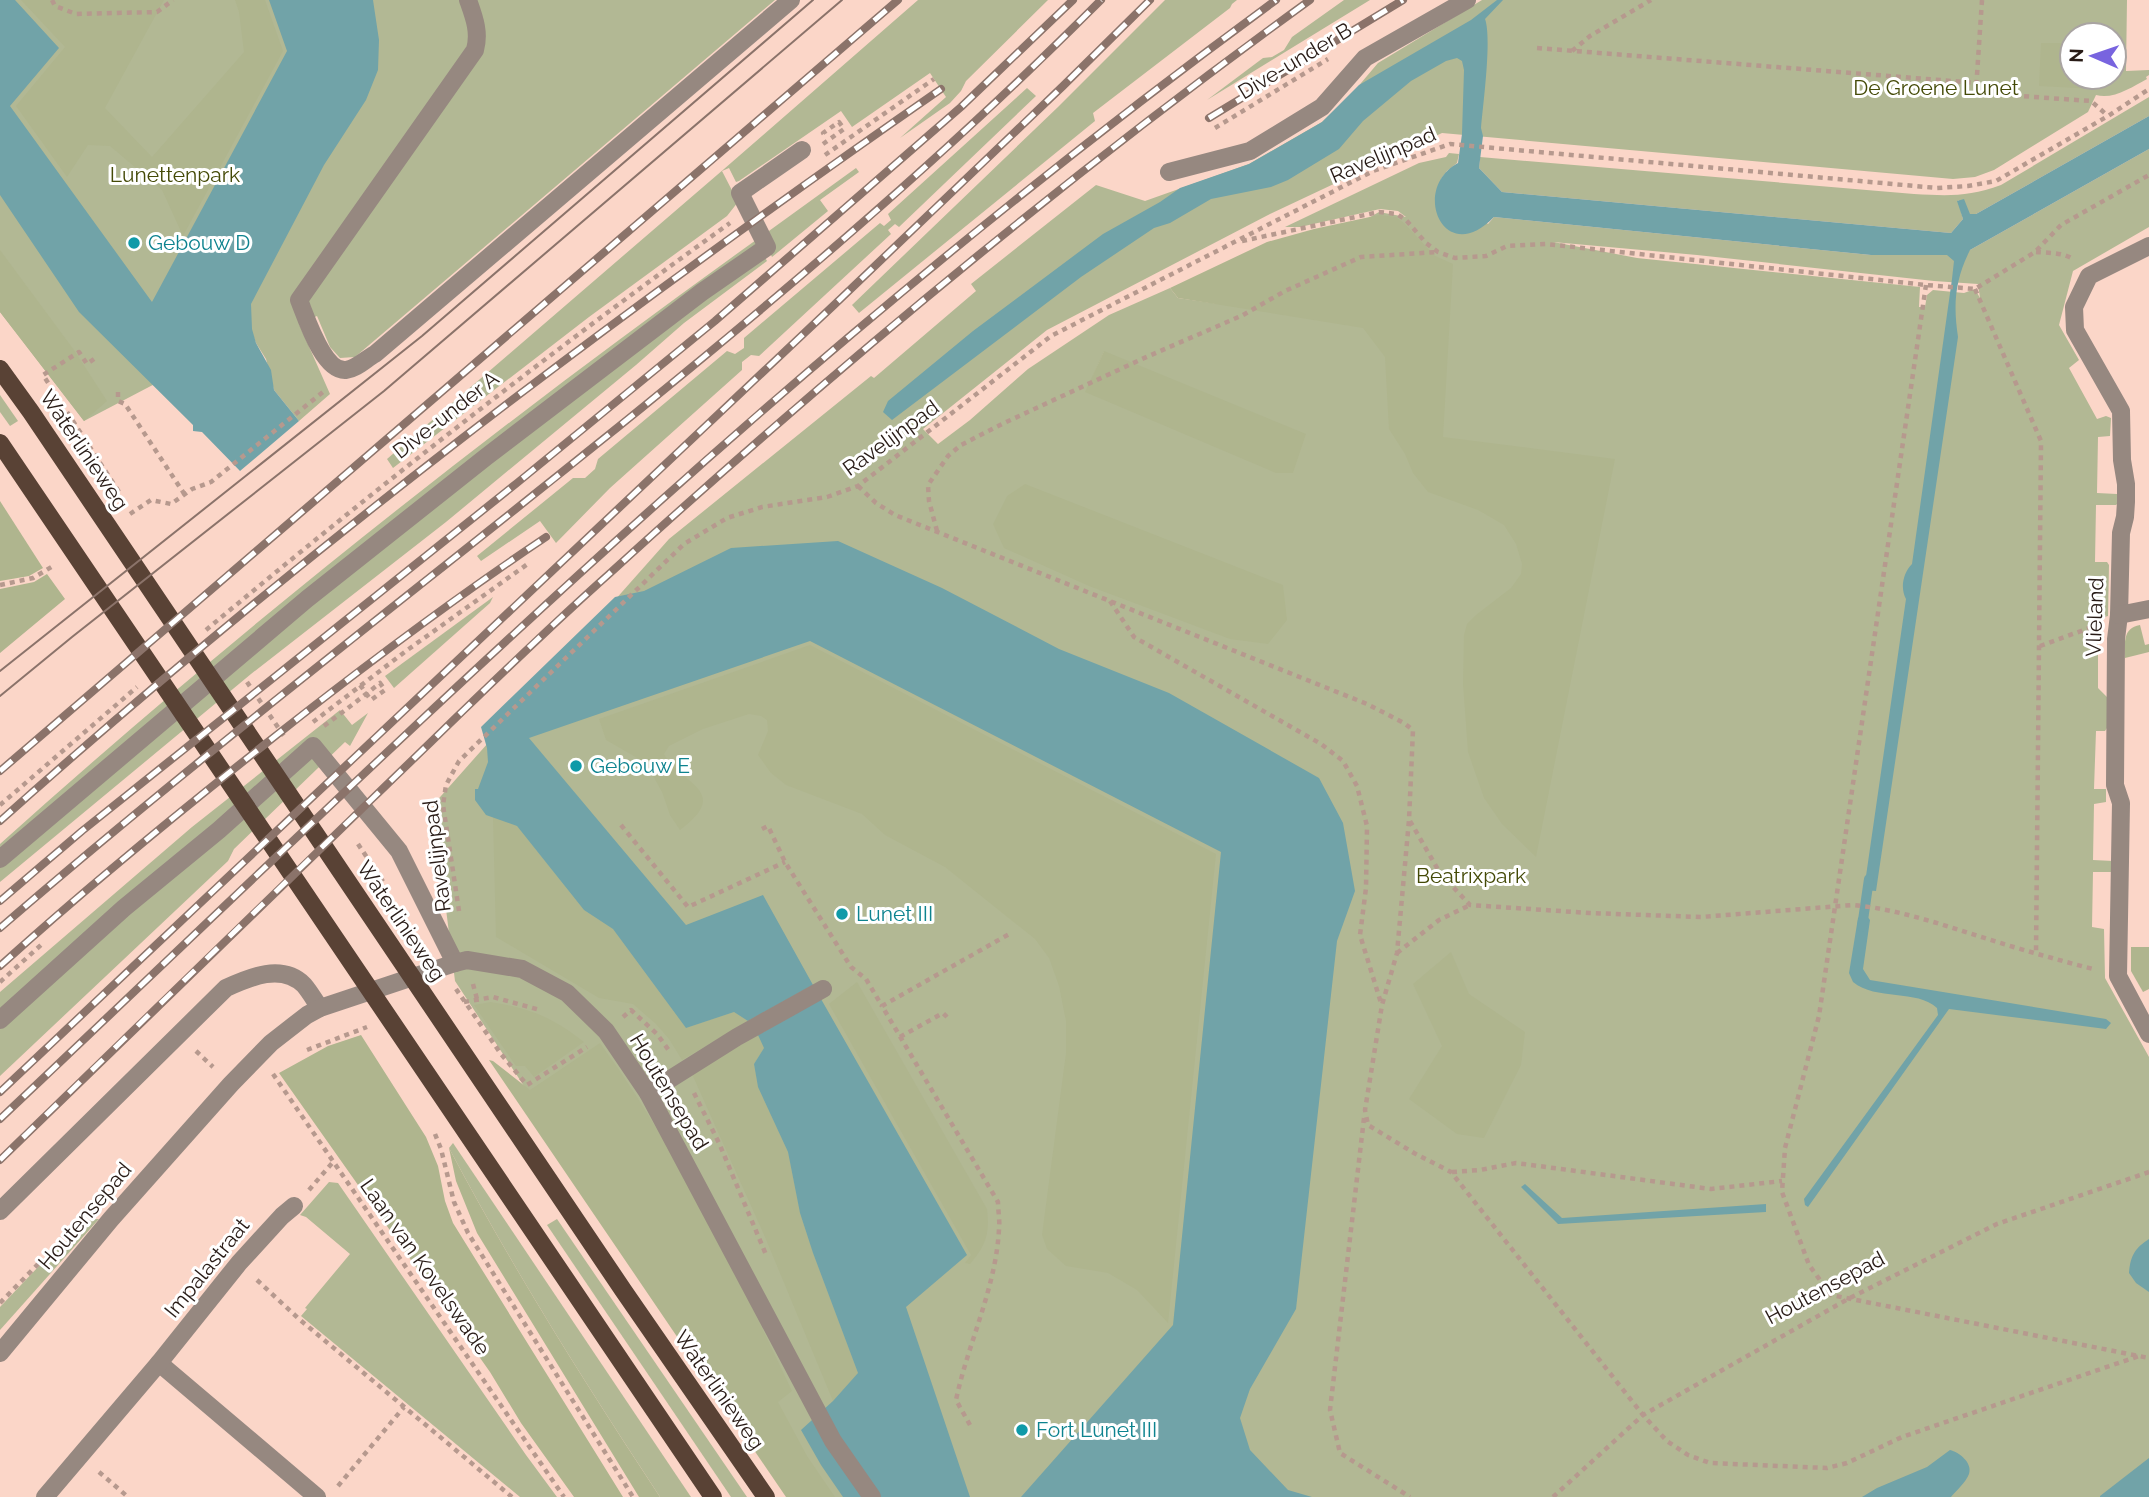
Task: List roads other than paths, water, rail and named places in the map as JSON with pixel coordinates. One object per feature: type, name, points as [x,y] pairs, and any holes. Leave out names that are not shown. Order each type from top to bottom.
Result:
[{"type":"main road","name":"Waterlinieweg","points":[[0,369],[766,1497]]},
{"type":"main road","points":[[0,443],[713,1497]]},
{"type":"street","points":[[468,0],[477,27],[478,40],[475,50],[299,300],[322,352],[333,367],[345,370],[375,354],[791,0]]},
{"type":"street","points":[[1169,172],[1250,151],[1322,107],[1365,58],[1467,0]]},
{"type":"street","points":[[0,859],[307,599],[486,457],[702,292],[767,247],[759,232],[741,214],[740,193],[802,150]]},
{"type":"street","name":"Vlieland","points":[[2149,246],[2089,276],[2074,307],[2075,330],[2121,411],[2126,517],[2121,533],[2116,639],[2115,786],[2121,803],[2118,976],[2149,1034]]},
{"type":"street","points":[[2119,615],[2149,609]]},
{"type":"street","points":[[0,1020],[124,908],[219,831],[313,746],[399,851],[455,963]]},
{"type":"street","name":"Houtensepad","points":[[0,1353],[111,1219],[231,1084],[257,1056],[307,1014],[467,960],[522,969],[567,993],[606,1031],[648,1093],[834,1441],[872,1497]]},
{"type":"street","points":[[0,1210],[226,988],[249,978],[274,973],[292,976],[304,986],[320,1008]]},
{"type":"street","points":[[648,1093],[737,1037],[823,989]]},
{"type":"street","name":"Impalastraat","points":[[45,1497],[159,1363],[239,1263],[282,1216],[295,1206]]},
{"type":"street","points":[[159,1363],[317,1497]]},
{"type":"water","points":[[0,0],[15,0],[59,48],[10,106],[152,302],[287,51],[269,0],[373,0],[379,40],[378,70],[366,100],[324,165],[251,304],[252,329],[256,343],[271,370],[274,390],[299,421],[240,471],[202,432],[193,431],[193,425],[79,312],[0,195]]},
{"type":"water","points":[[1497,0],[1503,0],[1485,19],[1487,56],[1479,168],[1502,192],[1951,233],[1963,219],[1957,201],[1964,199],[1970,214],[1976,214],[2149,116],[2149,149],[1970,250],[1961,272],[1956,303],[1958,337],[1876,891],[1864,890],[1906,599],[1903,581],[1912,564],[1952,279],[1954,261],[1947,255],[1871,255],[1494,217],[1476,231],[1461,234],[1448,230],[1439,219],[1435,205],[1436,190],[1444,175],[1458,163],[1462,134],[1464,70],[1462,61],[1457,58],[1446,61],[1411,81],[1363,121],[1339,149],[1288,180],[1271,187],[1211,199],[1170,223],[1154,228],[1081,277],[892,420],[883,412],[888,401],[973,331],[1103,234],[1180,188],[1249,164],[1322,122],[1359,85],[1471,20]]},
{"type":"water","points":[[838,541],[942,588],[1059,649],[1169,693],[1319,778],[1343,823],[1355,891],[1337,941],[1296,1309],[1250,1389],[1240,1418],[1250,1450],[1288,1490],[1312,1497],[1021,1497],[1173,1325],[1221,852],[810,641],[529,738],[686,925],[763,895],[813,985],[748,1021],[734,1012],[686,1028],[613,929],[584,910],[517,826],[486,815],[475,800],[475,789],[478,789],[488,762],[481,727],[615,597],[644,591],[731,548]]},
{"type":"water","points":[[1866,915],[1870,920],[1863,969],[1870,980],[2106,1019],[2111,1023],[2106,1029],[1949,1009],[1808,1207],[1804,1199],[1938,1015],[1937,1008],[1929,1002],[1873,991],[1853,982],[1849,973],[1858,918]]},
{"type":"water","points":[[821,999],[967,1255],[906,1307],[970,1497],[843,1497],[801,1430],[833,1401],[858,1373],[813,1253],[800,1213],[788,1152],[758,1087],[754,1064],[764,1048],[758,1035]]},
{"type":"water","points":[[1525,1184],[1562,1218],[1766,1204],[1766,1212],[1558,1224],[1521,1187]]},
{"type":"water","points":[[2149,1239],[2149,1292],[2136,1283],[2129,1273],[2134,1253]]},
{"type":"water","points":[[1950,1450],[1964,1459],[1970,1470],[1966,1480],[1951,1497],[1862,1497],[1927,1467]]},
{"type":"water","points":[[2149,1458],[2149,1497],[2100,1497],[2100,1496]]},
{"type":"waterway","points":[[1862,927],[1869,879]]},
{"type":"tram line","points":[[0,671],[422,336],[813,0]]},
{"type":"tram line","points":[[0,696],[384,391],[842,0]]},
{"type":"railway","points":[[0,771],[898,0]]},
{"type":"railway","points":[[0,901],[82,831],[715,321],[961,107],[1073,0]]},
{"type":"railway","points":[[0,928],[138,812],[699,361],[837,245],[971,125],[1101,0]]},
{"type":"railway","points":[[0,1092],[833,306],[1150,0]]},
{"type":"railway","points":[[0,1119],[484,661],[800,378],[1034,185],[1276,0]]},
{"type":"railway","points":[[0,1160],[519,657],[693,498],[952,277],[1129,136],[1310,0]]},
{"type":"railway","points":[[1209,118],[1403,0]]},
{"type":"railway","points":[[0,821],[226,627],[459,441],[698,262],[941,89]]},
{"type":"railway","points":[[0,966],[130,853],[299,718],[438,612],[546,537]]},
{"type":"place","name":"Gebouw D","points":[[134,243]]},
{"type":"place","name":"Gebouw E","points":[[576,766]]},
{"type":"place","name":"Lunet III","points":[[842,914]]},
{"type":"place","name":"Fort Lunet III","points":[[1022,1430]]},
{"type":"park label","name":"De Groene Lunet","points":[[1936,88]]},
{"type":"park label","name":"Lunettenpark","points":[[175,175]]},
{"type":"park label","name":"Beatrixpark","points":[[1471,876]]}]
